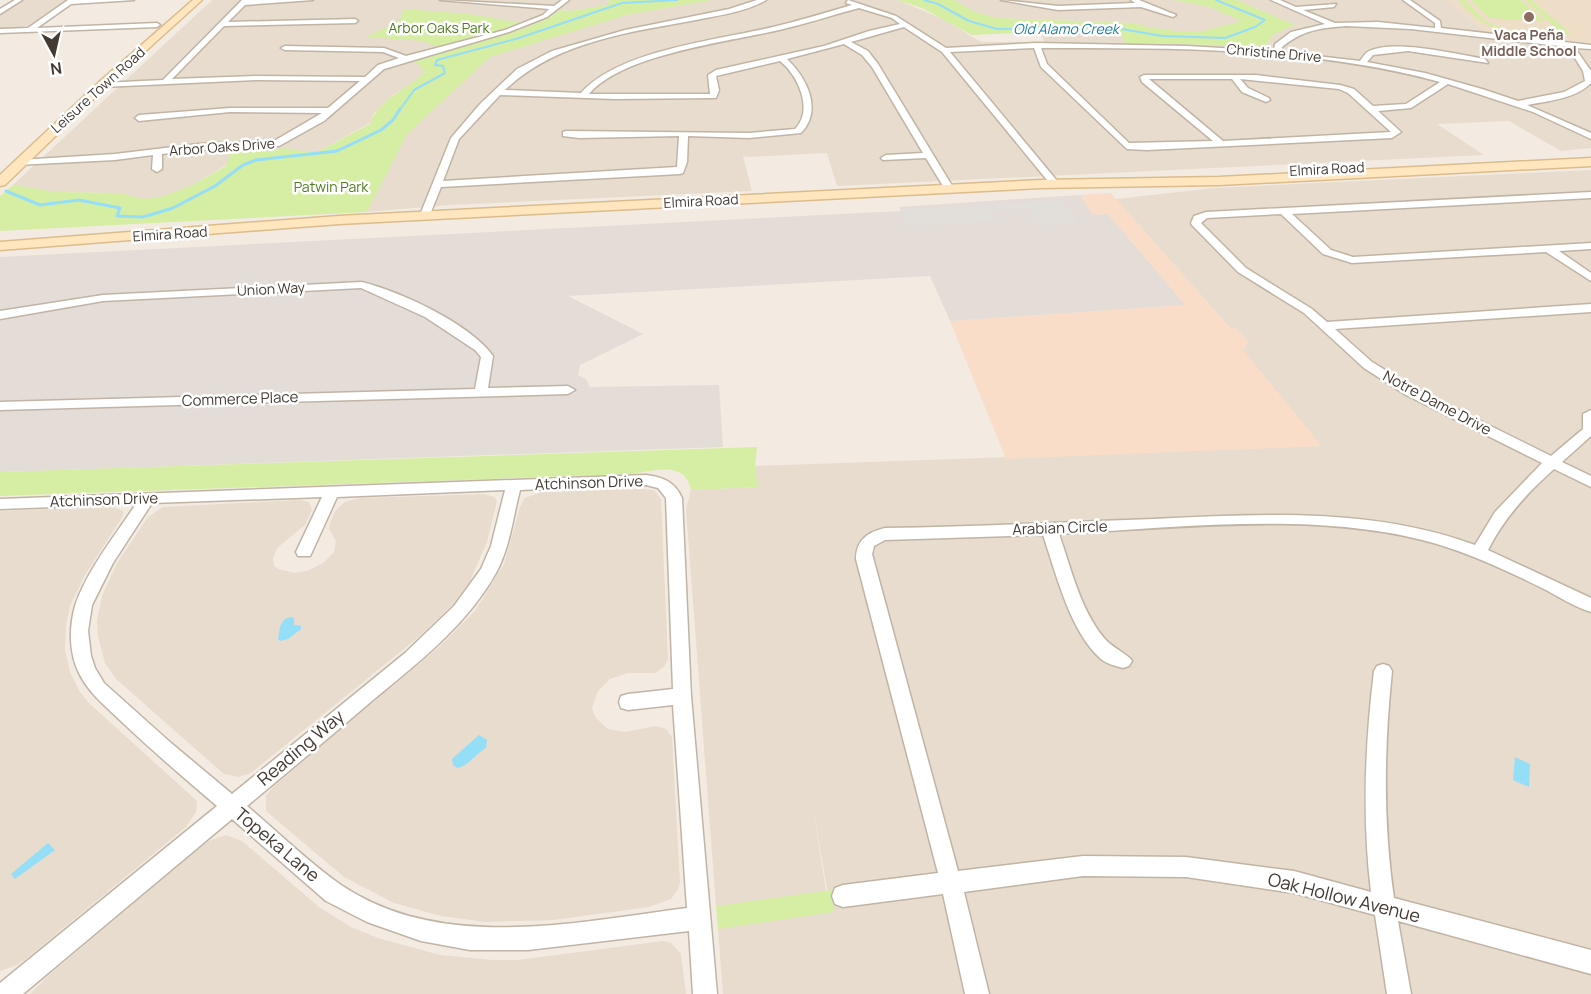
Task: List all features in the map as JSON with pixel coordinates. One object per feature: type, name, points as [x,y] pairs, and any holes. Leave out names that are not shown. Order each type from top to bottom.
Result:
[{"type":"main road","name":"Leisure Town Road","points":[[0,182],[158,25],[187,0]]},
{"type":"main road","name":"Leisure Town Road","points":[[28,140],[140,51],[198,0]]},
{"type":"main road","points":[[140,51],[161,27],[158,25]]},
{"type":"main road","name":"Elmira Road","points":[[1059,183],[1072,180],[1591,158]]},
{"type":"main road","name":"Elmira Road","points":[[0,237],[220,223],[339,220],[1059,183],[1077,185],[1220,181],[1545,164],[1591,158]]},
{"type":"main road","name":"Elmira Road","points":[[0,246],[339,220]]},
{"type":"street","points":[[0,12],[19,0]]},
{"type":"street","points":[[29,30],[70,1],[131,0]]},
{"type":"street","points":[[119,10],[131,0]]},
{"type":"street","points":[[165,82],[245,1],[310,0]]},
{"type":"street","points":[[443,0],[483,1],[556,8]]},
{"type":"street","name":"Arbor Oaks Drive","points":[[19,164],[115,157],[198,147],[276,144],[300,132],[331,111],[381,67],[507,31],[535,20],[566,0]]},
{"type":"street","points":[[425,215],[455,138],[497,92],[520,71],[555,53],[627,31],[730,11],[763,0]]},
{"type":"street","points":[[842,0],[881,12],[908,24],[945,50],[1059,183]]},
{"type":"street","points":[[1004,0],[1074,8],[1141,5]]},
{"type":"street","points":[[1134,0],[1141,5],[1173,15]]},
{"type":"street","points":[[1274,0],[1334,25]]},
{"type":"street","points":[[1406,0],[1438,22],[1438,30]]},
{"type":"street","points":[[1296,9],[1334,5]]},
{"type":"street","points":[[583,96],[595,82],[609,73],[668,52],[779,28],[857,6]]},
{"type":"street","points":[[223,24],[355,21]]},
{"type":"street","points":[[497,92],[583,96],[713,96],[715,93],[712,75],[846,42],[871,32],[908,24]]},
{"type":"street","points":[[1278,52],[1282,39],[1307,29],[1334,25],[1378,24],[1591,47]]},
{"type":"street","points":[[0,31],[158,25]]},
{"type":"street","points":[[846,42],[870,59],[950,189]]},
{"type":"street","points":[[1036,45],[1044,65],[1127,146],[1220,143],[1395,134],[1395,129],[1351,91],[1344,88],[1280,79],[1233,76],[1144,77],[1220,143]]},
{"type":"street","name":"Christine Drive","points":[[945,50],[1036,45],[1278,52],[1362,63],[1446,82],[1516,104],[1591,136]]},
{"type":"street","points":[[1516,104],[1569,93],[1586,87],[1589,81],[1587,71],[1570,45]]},
{"type":"street","points":[[285,48],[384,50],[406,58]]},
{"type":"street","points":[[1362,63],[1370,53],[1397,49],[1485,61]]},
{"type":"street","points":[[566,134],[585,136],[735,135],[794,132],[800,129],[809,112],[808,104],[791,64],[782,58]]},
{"type":"street","points":[[1233,76],[1251,94],[1266,100]]},
{"type":"street","points":[[102,80],[165,82],[256,78],[366,78]]},
{"type":"street","points":[[1372,109],[1408,106],[1446,82]]},
{"type":"street","points":[[139,118],[221,111],[331,111]]},
{"type":"street","points":[[437,184],[680,171],[683,166],[682,139],[684,134]]},
{"type":"street","points":[[157,169],[158,152]]},
{"type":"street","points":[[886,158],[930,155]]},
{"type":"street","points":[[1284,212],[1591,195]]},
{"type":"street","points":[[1284,212],[1329,253],[1352,260],[1591,246]]},
{"type":"street","name":"Notre Dame Drive","points":[[1284,212],[1206,215],[1198,218],[1197,225],[1242,270],[1308,311],[1354,355],[1386,377],[1591,482]]},
{"type":"street","points":[[1549,249],[1591,278]]},
{"type":"street","name":"Union Way","points":[[0,315],[103,298],[362,285],[394,296],[468,338],[482,349],[486,356],[486,363],[481,391]]},
{"type":"street","points":[[1324,326],[1591,308]]},
{"type":"street","name":"Commerce Place","points":[[0,406],[568,390]]},
{"type":"street","points":[[1479,552],[1494,524],[1515,496],[1590,430],[1590,414]]},
{"type":"street","name":"Atchinson Drive","points":[[0,504],[646,480],[661,483],[672,492],[682,696],[705,994]]},
{"type":"street","name":"Reading Way","points":[[5,994],[411,657],[470,601],[485,578],[496,554],[514,486]]},
{"type":"street","points":[[304,552],[332,491]]},
{"type":"street","name":"Topeka Lane","points":[[148,498],[91,586],[84,605],[79,631],[82,656],[87,671],[98,688],[231,807],[334,893],[375,914],[421,930],[470,939],[528,939],[700,918]]},
{"type":"street","name":"Arabian Circle","points":[[976,994],[959,913],[864,559],[864,551],[874,536],[1322,519],[1393,528],[1479,552],[1515,567],[1591,606]]},
{"type":"street","points":[[1049,528],[1067,580],[1094,639],[1108,654],[1123,662]]},
{"type":"street","points":[[1383,671],[1375,755],[1375,818],[1385,907],[1399,994]]},
{"type":"street","points":[[628,702],[682,696]]},
{"type":"street","name":"Oak Hollow Avenue","points":[[843,896],[1083,866],[1186,867],[1294,882],[1591,962]]},
{"type":"shaded area","points":[[24,0],[67,0],[28,26],[0,30],[0,15]]},
{"type":"shaded area","points":[[212,0],[610,0],[607,5],[570,11],[561,10],[545,20],[514,32],[409,60],[418,64],[425,72],[416,81],[393,95],[374,113],[370,123],[315,153],[285,148],[270,151],[251,150],[193,185],[164,196],[143,199],[120,193],[58,192],[13,185]]},
{"type":"shaded area","points":[[712,0],[898,0],[945,20],[981,42],[1044,42],[1041,32],[1120,34],[1126,43],[1265,46],[1274,34],[1294,25],[1237,0],[1449,0],[1486,33],[1591,44],[1591,148],[1561,151],[1509,121],[1437,124],[1484,155],[837,186],[827,153],[743,156],[752,191],[450,205],[367,212],[407,134],[490,57],[626,15]]},
{"type":"shaded area","points":[[954,0],[1174,0],[1210,7],[1243,21],[1203,31],[1176,31],[1135,23],[997,18],[975,12]]},
{"type":"shaded area","name":"Vaca Peña Middle School","points":[[1449,0],[1591,0],[1591,44],[1486,33]]},
{"type":"shaded area","points":[[1591,170],[1591,994],[723,994],[718,929],[831,912],[812,802],[826,891],[716,906],[686,509],[691,490],[758,487],[755,466],[1321,446],[1242,350],[1248,342],[1236,328],[1230,328],[1116,199],[1214,188]]},
{"type":"shaded area","points":[[1111,193],[1230,328],[1236,328],[1249,342],[1243,350],[1322,446],[1006,459],[950,321],[1184,305],[1108,214],[1093,215],[1080,195]]},
{"type":"shaded area","points":[[1080,195],[1093,215],[1108,214],[1185,305],[950,321],[930,276],[568,296],[643,334],[580,365],[578,375],[586,379],[590,387],[719,385],[723,447],[0,472],[0,257],[901,211],[899,207]]},
{"type":"shaded area","points":[[1064,200],[1078,223],[1039,225],[1028,209],[989,211],[994,221],[909,226],[901,209]]},
{"type":"shaded area","points":[[654,490],[661,499],[668,659],[664,667],[655,673],[628,673],[610,679],[598,691],[592,708],[596,718],[608,729],[625,732],[656,726],[666,729],[672,737],[680,882],[671,899],[649,907],[554,920],[485,922],[441,916],[394,903],[344,877],[266,811],[266,796],[275,785],[439,647],[475,611],[504,564],[520,507],[525,498],[542,492]]},
{"type":"shaded area","points":[[485,494],[494,497],[497,501],[487,542],[470,581],[452,605],[421,635],[251,773],[238,777],[224,774],[116,679],[105,663],[98,636],[97,621],[102,596],[117,563],[148,517],[163,507],[300,500],[309,502],[312,510],[305,525],[277,548],[273,558],[274,566],[278,569],[295,573],[307,571],[323,563],[334,552],[336,541],[329,529],[330,523],[335,511],[345,502],[360,498]]},
{"type":"shaded area","points":[[113,507],[123,511],[123,516],[85,575],[70,606],[66,625],[65,650],[70,672],[80,692],[90,704],[197,801],[196,812],[186,827],[26,959],[0,971],[0,511]]},
{"type":"shaded area","points":[[226,835],[242,841],[319,907],[351,927],[378,938],[440,955],[493,960],[518,960],[663,941],[671,943],[681,954],[686,994],[30,994],[48,976],[202,846]]},
{"type":"green space","name":"Patwin Park","points":[[610,0],[712,0],[626,15],[490,57],[407,134],[367,212],[0,231],[0,196],[13,185],[58,192],[120,193],[143,199],[164,196],[193,185],[226,166],[232,149],[270,151],[285,148],[315,153],[370,124],[380,107],[425,72],[418,64],[408,60],[514,32],[545,20],[561,10],[570,11],[607,5]]},
{"type":"green space","points":[[898,0],[954,0],[975,12],[997,18],[1135,23],[1176,31],[1203,31],[1242,21],[1210,7],[1174,0],[1237,0],[1295,25],[1274,34],[1265,46],[1126,43],[1120,34],[1041,32],[972,35],[922,8]]},
{"type":"green space","points":[[1459,0],[1465,0],[1486,21],[1500,27],[1528,31],[1553,28],[1553,25],[1525,0],[1531,0],[1571,34],[1564,34],[1559,30],[1529,34],[1497,28],[1479,20]]},
{"type":"green space","points":[[1471,0],[1520,0],[1545,21],[1489,18]]},
{"type":"green space","name":"Arbor Oaks Park","points":[[404,9],[470,14],[521,23],[486,35],[438,47],[423,41],[366,37],[399,21]]},
{"type":"green space","points":[[757,447],[755,466],[758,487],[691,490],[688,480],[682,474],[675,471],[657,470],[631,474],[0,496],[0,472]]},
{"type":"green space","points":[[831,890],[834,912],[718,929],[716,906]]},
{"type":"water","points":[[286,618],[294,618],[294,625],[301,626],[301,629],[288,639],[280,641],[278,639],[281,626]]},
{"type":"water","points":[[479,735],[487,740],[486,748],[465,765],[457,768],[453,765],[452,759]]},
{"type":"water","points":[[1515,757],[1530,764],[1529,787],[1513,780]]},
{"type":"water","points":[[48,843],[55,850],[15,879],[11,874]]},
{"type":"waterway","name":"Old Alamo Creek","points":[[399,111],[414,90],[445,73],[443,66],[435,65],[437,60],[519,38],[622,3],[677,0]]},
{"type":"waterway","name":"Old Alamo Creek","points":[[924,0],[938,4],[969,21],[997,29],[1110,27],[1162,36],[1225,38],[1255,27],[1265,20],[1216,0]]},
{"type":"waterway","name":"Old Alamo Creek","points":[[6,191],[40,205],[79,200],[120,208],[117,216],[143,217],[173,208],[215,186],[243,165],[256,160],[337,151],[381,130],[393,120],[400,109]]},
{"type":"place","name":"Vaca Peña Middle School","points":[[1529,17]]}]
